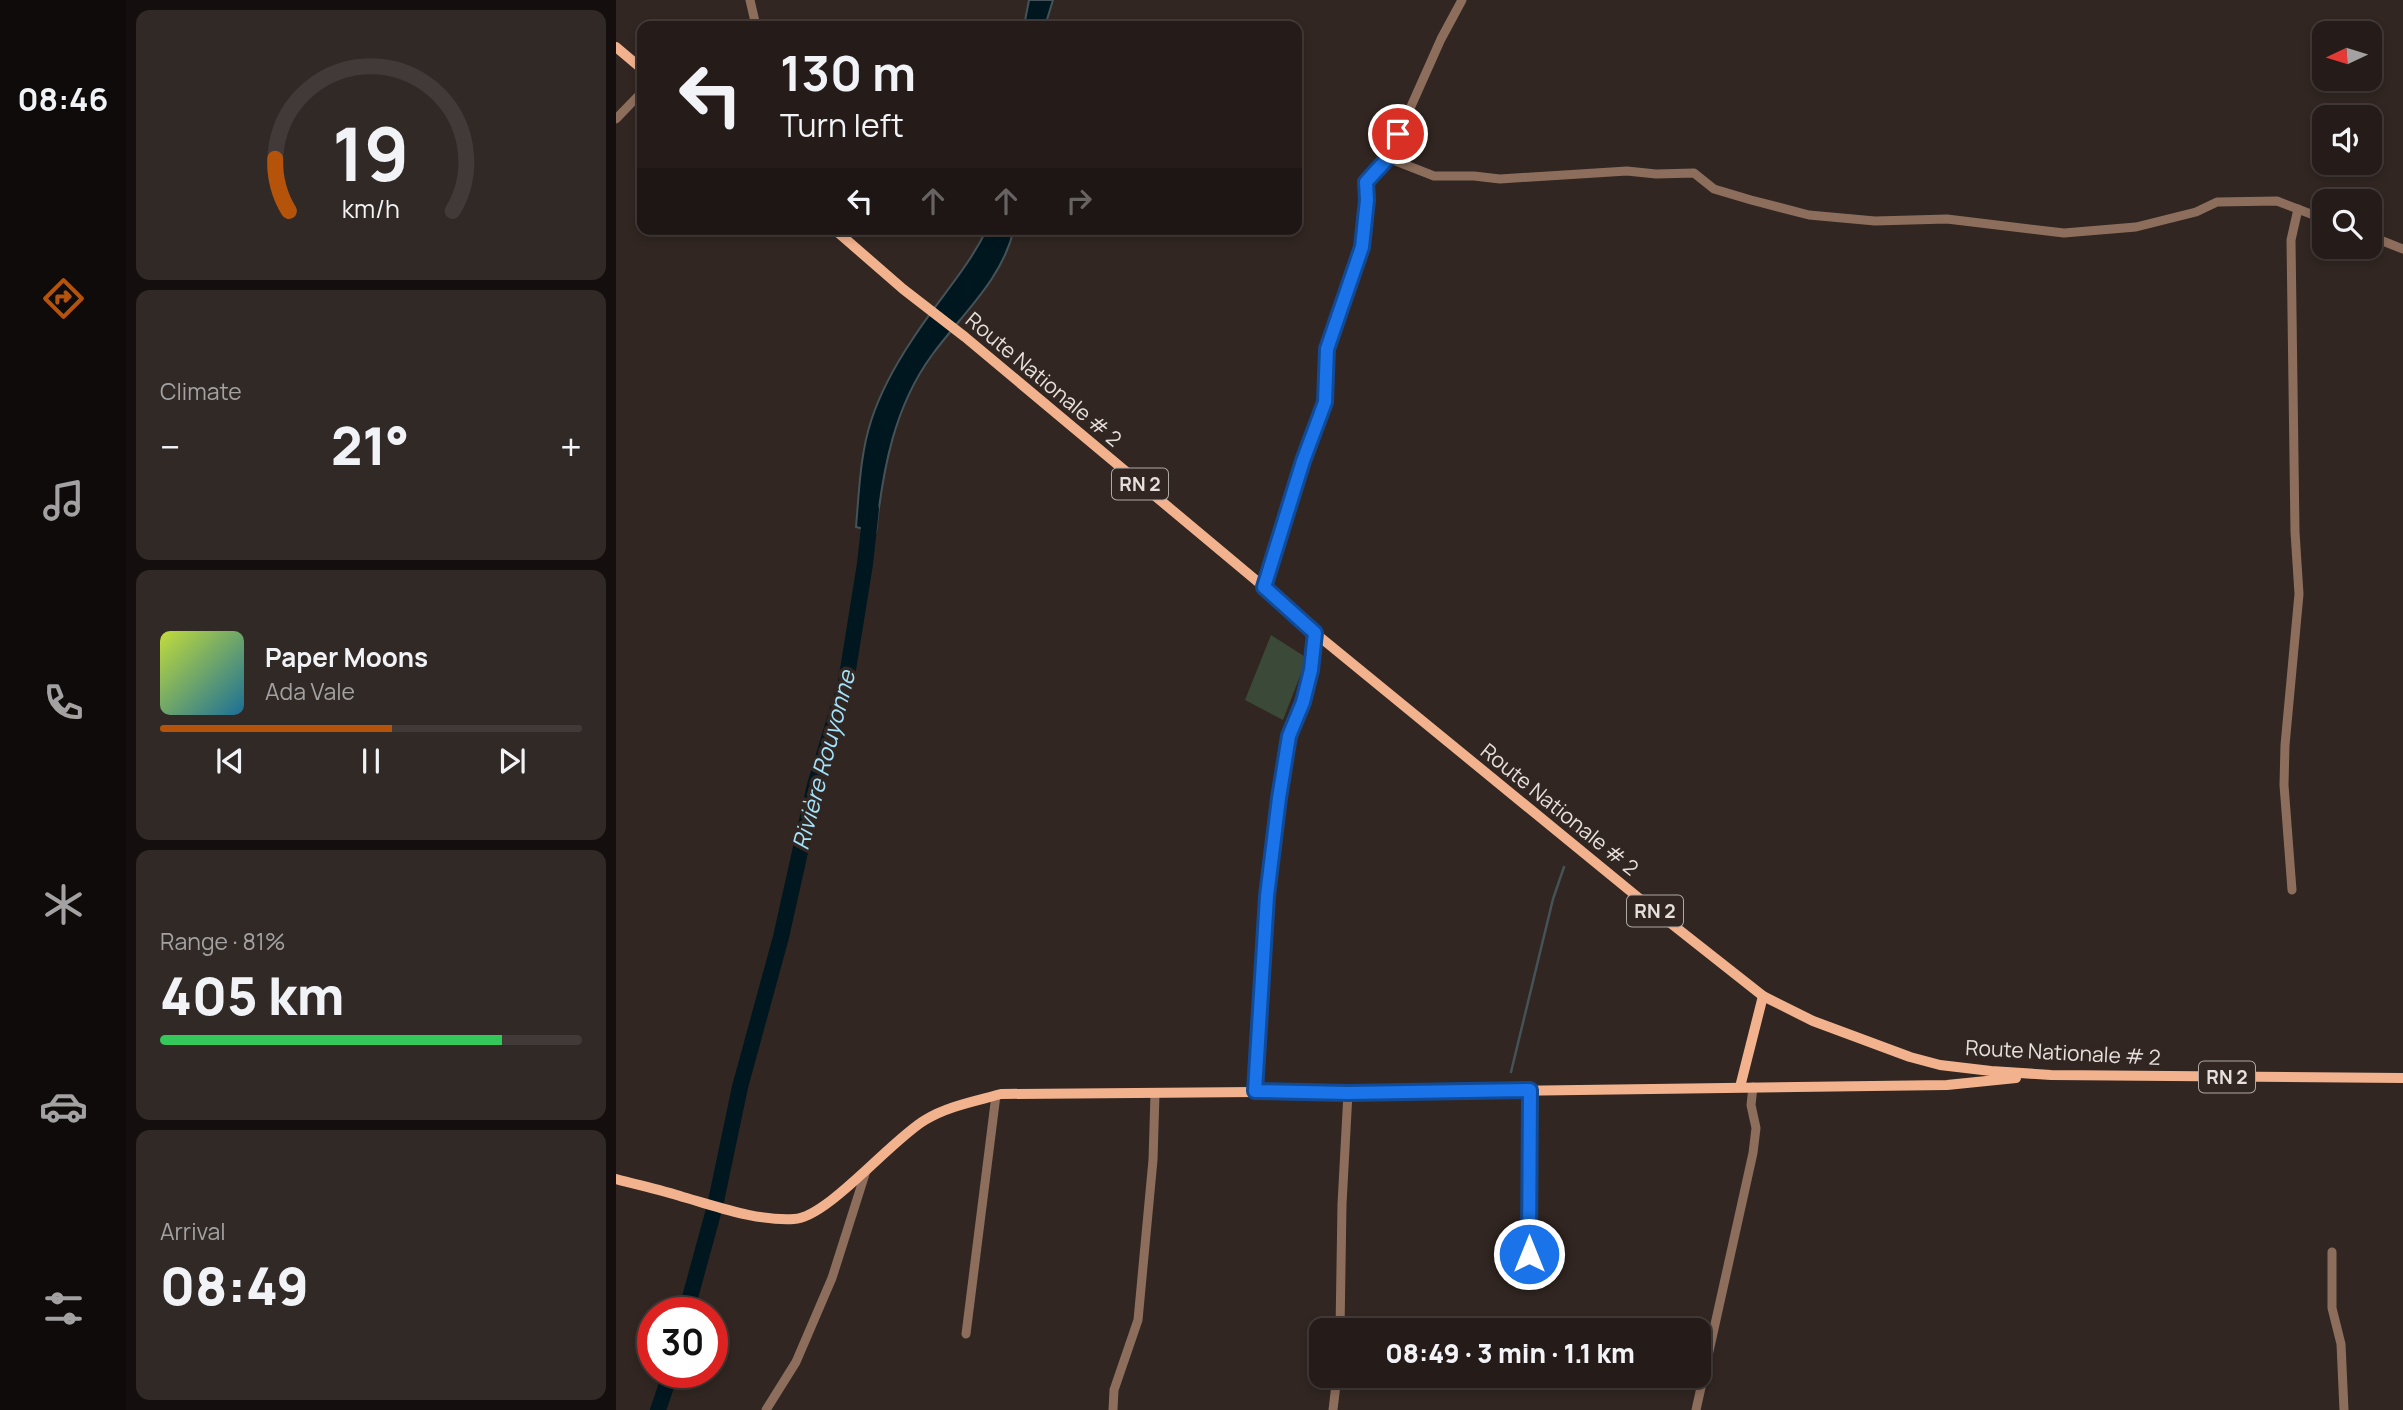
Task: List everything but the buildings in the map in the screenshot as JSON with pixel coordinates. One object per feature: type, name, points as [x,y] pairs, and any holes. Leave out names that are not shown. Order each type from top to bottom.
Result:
[{"type":"main road","points":[[616,47],[637,65]]},
{"type":"main road","name":"Route Nationale # 2","points":[[841,235],[902,289],[965,337],[1264,587],[1315,633],[1630,891],[1763,996],[1813,1021],[1910,1057],[1940,1065],[1991,1072],[2051,1075],[2403,1078]]},
{"type":"main road","points":[[1740,1087],[1763,996]]},
{"type":"main road","points":[[616,1178],[728,1210],[797,1220],[816,1211],[866,1171],[890,1146],[926,1119],[961,1104],[996,1095],[1947,1085],[2051,1075]]},
{"type":"street","points":[[750,0],[755,21]]},
{"type":"street","points":[[1264,587],[1303,461],[1325,402],[1327,349],[1362,247],[1367,200],[1366,182],[1388,158],[1441,39],[1462,0]]},
{"type":"street","points":[[616,119],[637,97]]},
{"type":"street","points":[[1388,158],[1434,176],[1500,179],[1627,171],[1656,174],[1694,173],[1714,189],[1809,215],[1875,221],[1947,219],[2064,233],[2136,227],[2196,212],[2217,202],[2277,201],[2312,214]]},
{"type":"street","points":[[2292,890],[2284,785],[2285,745],[2299,594],[2295,520],[2291,240],[2298,209]]},
{"type":"street","points":[[2382,241],[2403,249]]},
{"type":"street","points":[[1255,1091],[1267,896],[1279,798],[1289,736],[1303,702],[1311,670],[1315,633]]},
{"type":"street","points":[[1696,1410],[1753,1153],[1756,1128],[1751,1105],[1754,1087]]},
{"type":"street","points":[[1529,1254],[1530,1090]]},
{"type":"street","points":[[1340,1318],[1342,1204],[1348,1093]]},
{"type":"street","points":[[1113,1410],[1114,1390],[1138,1320],[1153,1160],[1155,1094]]},
{"type":"street","points":[[966,1334],[996,1095]]},
{"type":"street","points":[[766,1410],[796,1362],[832,1278],[866,1171]]},
{"type":"street","points":[[2332,1252],[2332,1308],[2341,1344],[2344,1410]]},
{"type":"street","points":[[1333,1410],[1336,1388]]},
{"type":"green space","points":[[1271,635],[1307,658],[1283,720],[1245,700]]},
{"type":"water","points":[[1029,0],[1053,0],[1047,21],[1025,21]]},
{"type":"water","points":[[983,235],[1012,235],[991,280],[932,355],[908,396],[892,439],[876,532],[856,527],[864,447],[879,400],[906,349]]},
{"type":"waterway","name":"Rivière Rouyonne","points":[[690,1297],[715,1206],[740,1087],[781,937],[815,785],[846,682],[871,509]]},
{"type":"waterway","points":[[1511,1072],[1553,899],[1564,867]]},
{"type":"waterway","name":"Rivière Rouyonne","points":[[658,1410],[666,1388]]},
{"type":"route","points":[[1398,134],[1388,158],[1366,182],[1367,200],[1362,247],[1327,349],[1325,402],[1303,461],[1264,587],[1315,633],[1314,657],[1303,702],[1289,736],[1279,798],[1267,896],[1255,1091],[1348,1093],[1530,1090],[1529,1254]]}]
